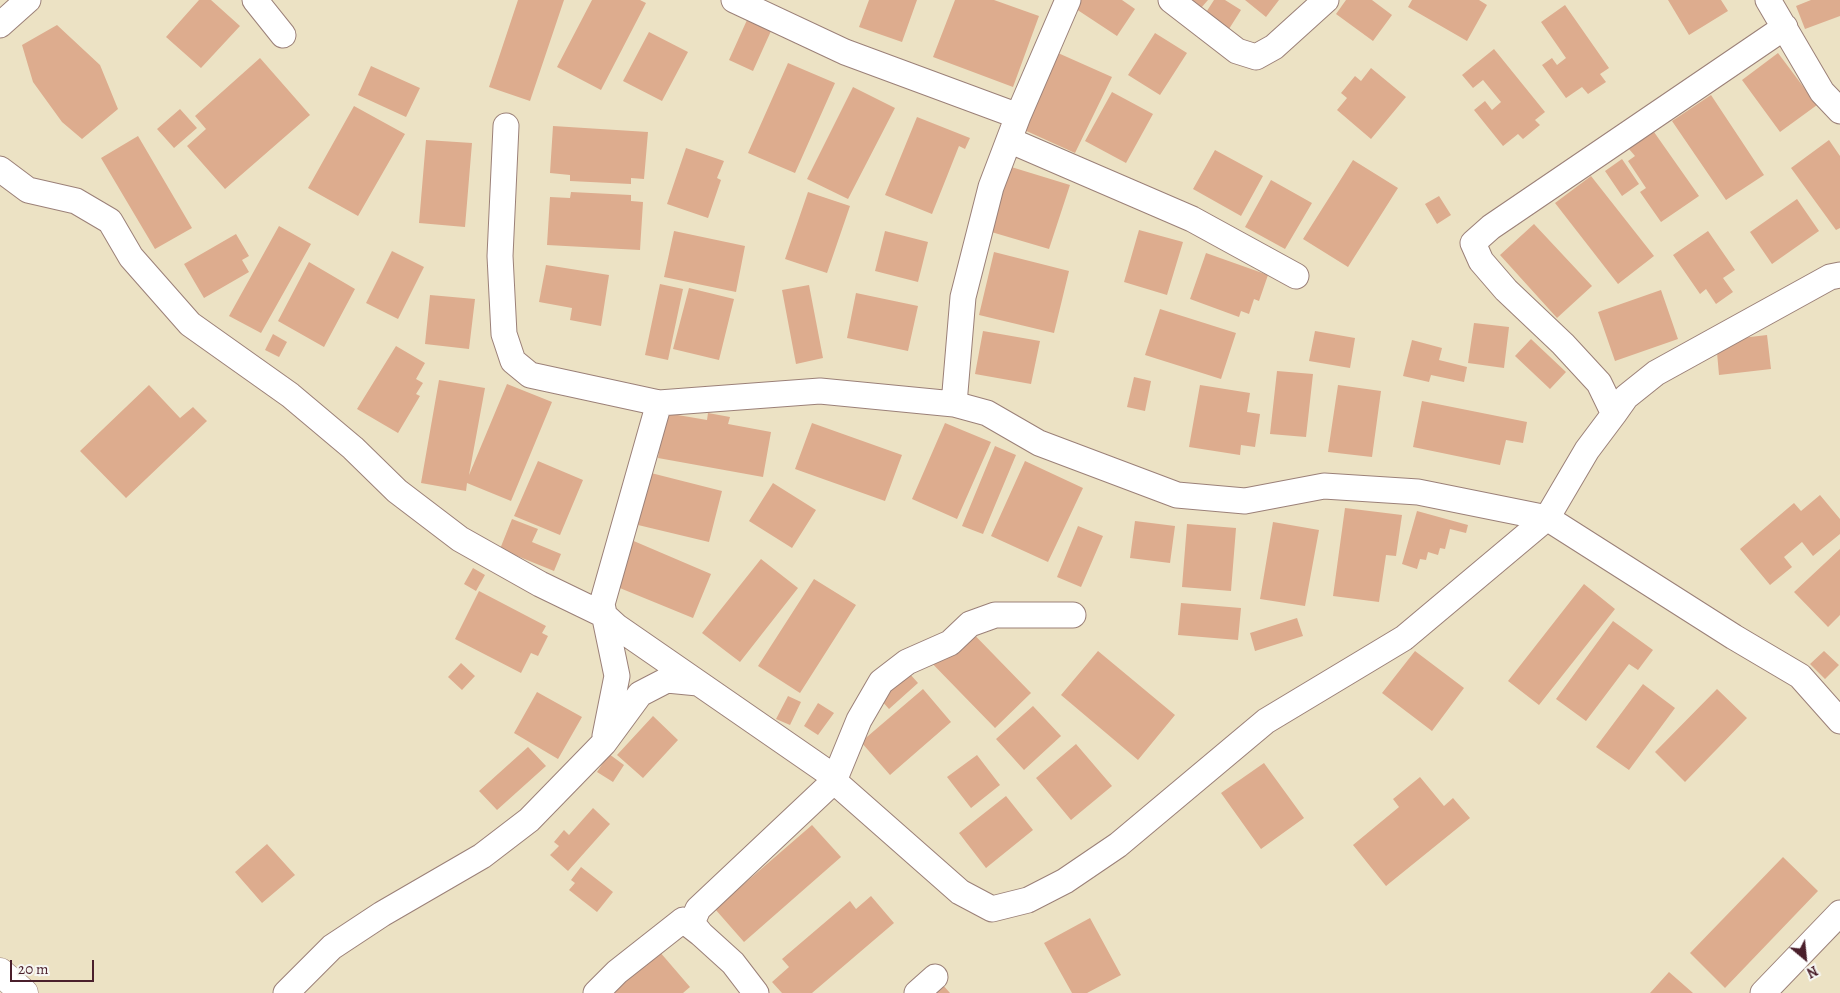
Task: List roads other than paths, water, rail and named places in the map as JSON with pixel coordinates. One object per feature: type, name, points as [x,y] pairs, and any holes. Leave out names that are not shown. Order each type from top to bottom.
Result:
[{"type":"main road","points":[[0,972],[24,993]]},
{"type":"street","points":[[0,25],[28,0]]},
{"type":"street","points":[[255,0],[283,34]]},
{"type":"street","points":[[734,0],[845,52],[1018,116]]},
{"type":"street","points":[[954,404],[963,297],[991,187],[1018,116],[1068,0]]},
{"type":"street","points":[[1171,0],[1237,52],[1256,57],[1274,47],[1326,0]]},
{"type":"street","points":[[1768,0],[1822,92],[1839,109]]},
{"type":"street","points":[[1614,414],[1598,382],[1563,344],[1506,290],[1481,261],[1473,243],[1492,227],[1785,27]]},
{"type":"street","points":[[506,126],[500,256],[504,334],[514,361],[530,375],[659,403],[820,391],[954,404],[987,413],[1039,442],[1177,495],[1245,501],[1324,486],[1418,492],[1547,518],[1734,637],[1800,676],[1840,721]]},
{"type":"street","points":[[1009,140],[1192,219],[1296,276]]},
{"type":"street","points":[[0,168],[28,190],[76,201],[110,221],[131,257],[190,324],[290,395],[353,448],[397,491],[460,539],[540,584],[604,615],[616,626],[830,774],[834,781],[960,892],[992,909],[1028,900],[1065,881],[1118,845],[1266,721],[1404,638],[1547,518],[1587,450],[1626,397],[1656,373],[1830,277],[1840,275]]},
{"type":"street","points":[[604,743],[617,676],[602,604],[659,403]]},
{"type":"street","points":[[702,934],[692,922],[698,909],[834,781],[858,720],[882,682],[907,662],[950,643],[970,624],[995,615],[1073,615]]},
{"type":"street","points":[[286,993],[332,947],[382,914],[482,856],[529,820],[604,743],[640,694],[667,680],[698,683]]},
{"type":"street","points":[[1763,993],[1840,913]]},
{"type":"street","points":[[596,993],[617,972],[683,920],[702,934],[733,963],[756,993]]}]
